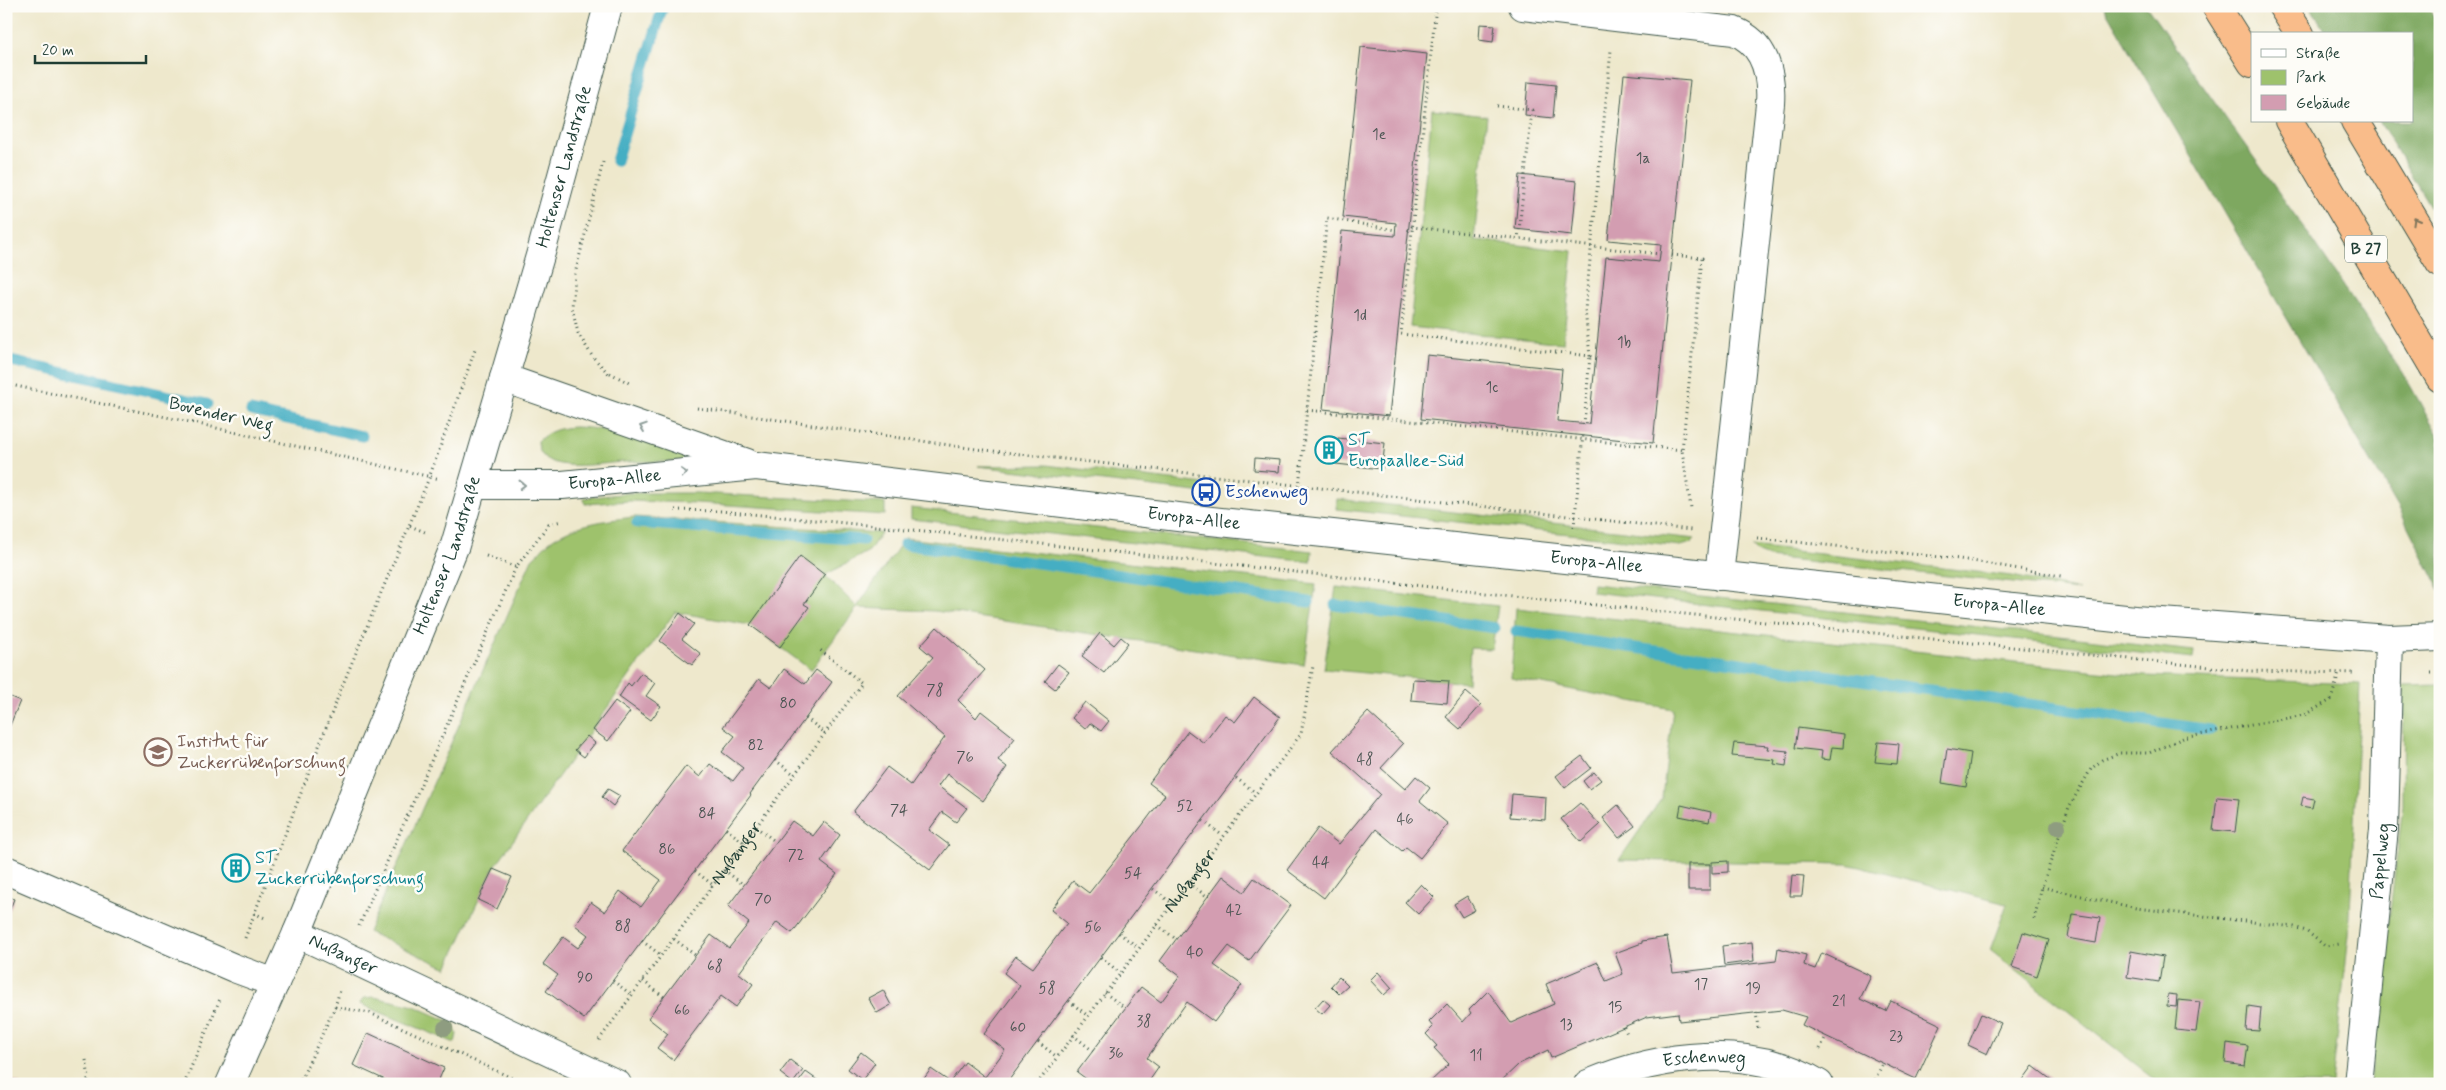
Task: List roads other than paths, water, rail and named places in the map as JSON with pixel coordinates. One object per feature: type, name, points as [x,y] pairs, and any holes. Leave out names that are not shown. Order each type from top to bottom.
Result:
[{"type":"highway","points":[[2216,6],[2251,61]]},
{"type":"highway","points":[[2282,6],[2299,32]]},
{"type":"highway","name":"B 27","points":[[2290,122],[2440,378]]},
{"type":"highway","points":[[2356,122],[2440,263]]},
{"type":"street","name":"Holtenser Landstraße","points":[[230,1084],[296,933],[455,545],[504,378],[608,6]]},
{"type":"street","points":[[1523,6],[1734,30],[1744,35],[1759,49],[1771,82],[1718,576]]},
{"type":"street","name":"Europa-Allee","points":[[504,378],[756,466]]},
{"type":"street","name":"Europa-Allee","points":[[473,485],[562,485],[756,466],[1211,520],[2135,620],[2389,639],[2433,637]]},
{"type":"street","name":"Pappelweg","points":[[2358,1084],[2384,829],[2389,639]]},
{"type":"street","points":[[6,870],[234,968],[275,983]]},
{"type":"street","name":"Nußanger","points":[[296,933],[617,1084]]},
{"type":"street","name":"Eschenweg","points":[[1588,1084],[1663,1060],[1709,1056],[1762,1061],[1807,1077],[1819,1084]]},
{"type":"waterway","points":[[616,161],[663,6]]},
{"type":"waterway","points":[[6,360],[207,404]]},
{"type":"waterway","points":[[251,411],[362,436]]},
{"type":"waterway","points":[[637,523],[863,540]]},
{"type":"waterway","points":[[904,544],[1309,602]]},
{"type":"waterway","points":[[1335,605],[1495,628]]},
{"type":"waterway","points":[[1516,631],[2211,730]]},
{"type":"place","name":"ST Europaallee-Süd","points":[[1329,450]]},
{"type":"place","name":"Eschenweg","points":[[1206,492]]},
{"type":"place","name":"Institut für Zuckerrübenforschung","points":[[158,752]]},
{"type":"place","name":"ST Zuckerrübenforschung","points":[[236,868]]}]
